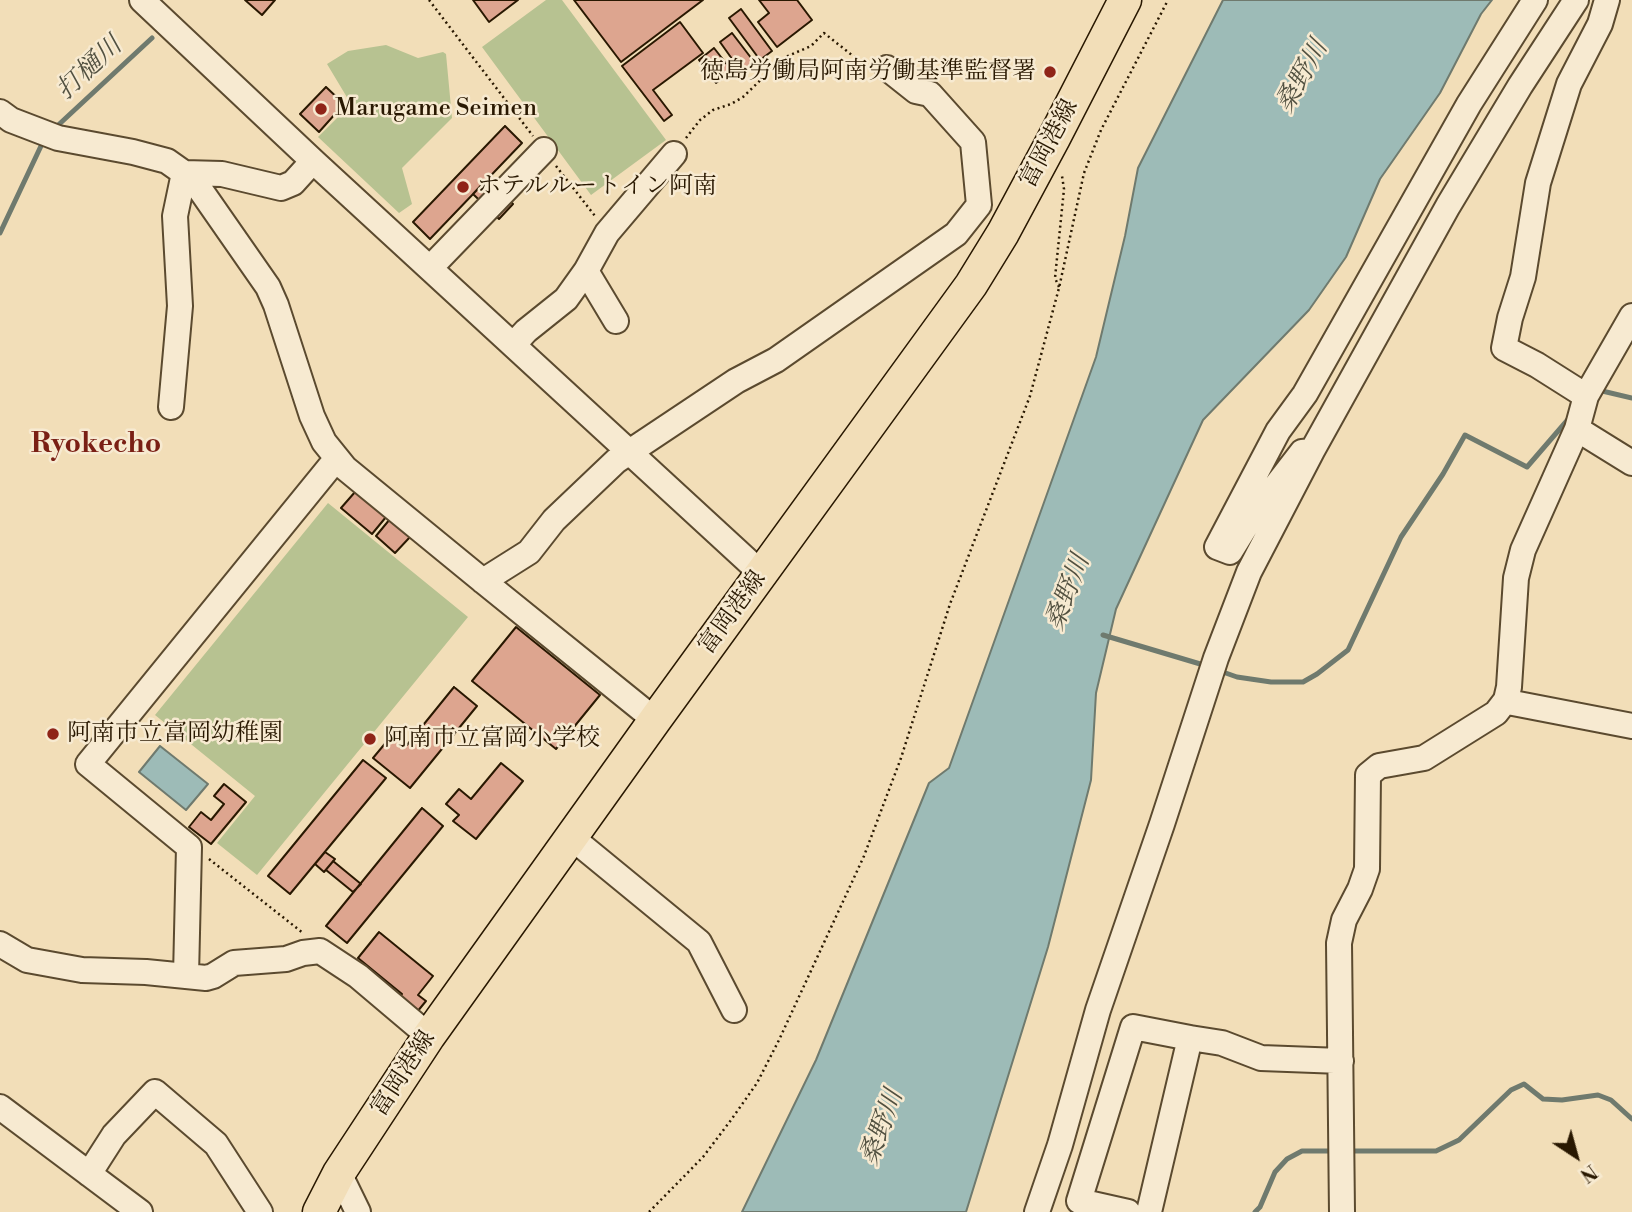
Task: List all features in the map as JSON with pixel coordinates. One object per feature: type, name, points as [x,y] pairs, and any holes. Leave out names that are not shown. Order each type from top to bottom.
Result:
[{"type":"main road","name":"富岡港線","points":[[318,1212],[339,1173],[429,1035],[971,285],[1016,209],[1125,0]]},
{"type":"street","points":[[142,0],[762,574]]},
{"type":"street","points":[[1312,451],[1302,452],[1251,518],[1230,552],[1217,547],[1278,431],[1305,394],[1469,104],[1535,0]]},
{"type":"street","points":[[1037,1212],[1098,1010],[1216,658],[1249,572],[1312,451],[1448,206],[1520,86],[1576,0]]},
{"type":"street","points":[[1586,396],[1504,348],[1523,277],[1538,183],[1569,83],[1600,24],[1607,0]]},
{"type":"street","points":[[483,582],[529,552],[554,520],[615,461],[736,381],[776,360],[956,234],[979,205],[973,142],[930,94],[916,91],[887,68]]},
{"type":"street","points":[[0,113],[58,138],[167,161],[197,185],[268,287],[312,416],[324,442],[345,468],[655,720]]},
{"type":"street","points":[[430,268],[544,150]]},
{"type":"street","points":[[513,345],[566,299],[586,271],[607,233],[674,154]]},
{"type":"street","points":[[184,173],[222,174],[281,188],[293,183],[313,161]]},
{"type":"street","points":[[171,407],[180,306],[175,216],[184,173]]},
{"type":"street","points":[[979,205],[1016,209]]},
{"type":"street","points":[[586,271],[616,321]]},
{"type":"street","points":[[1342,1212],[1339,943],[1344,920],[1367,869],[1368,775],[1378,766],[1424,758],[1496,713],[1506,700],[1516,578],[1523,550],[1577,429],[1586,396],[1632,316]]},
{"type":"street","points":[[1577,429],[1632,463]]},
{"type":"street","points":[[186,976],[189,847],[88,764],[337,458]]},
{"type":"street","points":[[1506,700],[1632,726]]},
{"type":"street","points":[[571,837],[698,942],[734,1010]]},
{"type":"street","points":[[0,944],[27,960],[82,970],[146,972],[206,978],[234,962],[286,959],[320,951],[358,976],[429,1035]]},
{"type":"street","points":[[1128,1212],[1079,1201],[1133,1027],[1222,1043],[1261,1058],[1340,1061]]},
{"type":"street","points":[[1149,1212],[1190,1038]]},
{"type":"street","points":[[1059,1145],[1072,1135],[1113,1059],[1125,1049]]},
{"type":"street","points":[[89,1174],[114,1135],[155,1092],[215,1144],[260,1212]]},
{"type":"street","points":[[0,1107],[140,1212]]},
{"type":"street","points":[[339,1173],[358,1212]]},
{"type":"path","points":[[429,0],[607,233]]},
{"type":"path","points":[[649,1212],[703,1157],[757,1083],[864,856],[901,758],[950,604],[1030,396],[1059,288],[1084,173],[1101,130],[1168,0]]},
{"type":"path","points":[[674,154],[701,120],[713,110],[743,97],[774,67],[788,56],[811,46],[824,33],[862,63]]},
{"type":"path","points":[[1054,138],[1064,189],[1055,278],[1059,288]]},
{"type":"path","points":[[189,847],[194,848],[317,943],[320,951]]},
{"type":"green space","points":[[546,0],[562,0],[666,140],[591,195],[482,47]]},
{"type":"green space","points":[[386,45],[418,58],[443,52],[446,54],[452,118],[402,168],[412,204],[399,213],[318,137],[351,104],[327,64],[348,51]]},
{"type":"green space","points":[[328,503],[468,617],[257,875],[217,843],[255,796],[155,715]]},
{"type":"water","name":"桑野川","points":[[1223,0],[1492,0],[1481,14],[1440,93],[1380,179],[1346,257],[1309,310],[1203,420],[1116,609],[1096,693],[1091,780],[1048,947],[966,1212],[742,1212],[816,1060],[929,783],[949,768],[1096,357],[1138,168]]},
{"type":"water","points":[[160,746],[208,784],[186,810],[139,772]]},
{"type":"building","points":[[245,0],[275,0],[262,15]]},
{"type":"building","points":[[473,0],[518,0],[489,22]]},
{"type":"building","points":[[574,0],[703,0],[621,62]]},
{"type":"building","points":[[759,0],[797,0],[812,20],[777,47],[758,22],[769,13]]},
{"type":"building","points":[[741,9],[772,51],[760,60],[729,18]]},
{"type":"building","points":[[680,22],[703,53],[653,90],[672,115],[664,121],[622,66]]},
{"type":"building","points":[[732,33],[755,63],[742,73],[720,42]]},
{"type":"building","points":[[714,48],[732,71],[716,83],[699,60]]},
{"type":"building","points":[[326,87],[344,104],[319,132],[300,114]]},
{"type":"building","points":[[505,126],[522,143],[430,239],[413,222]]},
{"type":"building","points":[[487,179],[513,204],[499,219],[473,194]]},
{"type":"building","points":[[355,492],[386,517],[372,534],[341,508]]},
{"type":"building","points":[[390,519],[410,537],[395,553],[376,536]]},
{"type":"building","points":[[516,627],[600,695],[556,749],[472,681]]},
{"type":"building","points":[[454,687],[477,706],[410,788],[373,758],[393,734],[407,745]]},
{"type":"building","points":[[363,760],[386,778],[290,894],[268,876]]},
{"type":"building","points":[[501,763],[523,781],[476,839],[453,821],[459,815],[446,804],[459,789],[471,799]]},
{"type":"building","points":[[224,784],[246,802],[211,844],[189,827],[201,812],[211,820],[224,804],[214,796]]},
{"type":"building","points":[[422,808],[443,826],[347,943],[326,926]]},
{"type":"building","points":[[325,852],[335,859],[324,872],[315,864]]},
{"type":"building","points":[[333,861],[361,884],[353,892],[326,870]]},
{"type":"building","points":[[379,932],[433,976],[418,995],[426,1001],[417,1012],[399,998],[402,994],[358,958]]},
{"type":"waterway","name":"打樋川","points":[[54,129],[152,38]]},
{"type":"waterway","name":"打樋川","points":[[0,233],[41,146]]},
{"type":"waterway","points":[[1598,390],[1632,398]]},
{"type":"waterway","points":[[1220,671],[1237,677],[1271,682],[1303,682],[1317,674],[1348,650],[1401,537],[1465,435],[1527,467],[1571,416]]},
{"type":"waterway","points":[[1103,635],[1207,666]]},
{"type":"waterway","points":[[1347,1151],[1436,1151],[1459,1140],[1511,1090],[1524,1084],[1543,1099],[1562,1100],[1598,1095],[1611,1100],[1632,1119]]},
{"type":"waterway","points":[[1255,1212],[1260,1207],[1275,1172],[1287,1159],[1302,1151],[1334,1151]]},
{"type":"place","name":"徳島労働局阿南労働基準監督署","points":[[1050,72]]},
{"type":"place","name":"Marugame Seimen","points":[[321,109]]},
{"type":"place","name":"ホテルルートイン阿南","points":[[463,187]]},
{"type":"place","name":"阿南市立富岡幼稚園","points":[[53,734]]},
{"type":"place","name":"阿南市立富岡小学校","points":[[370,739]]},
{"type":"district","name":"Ryokecho","points":[[96,445]]}]
